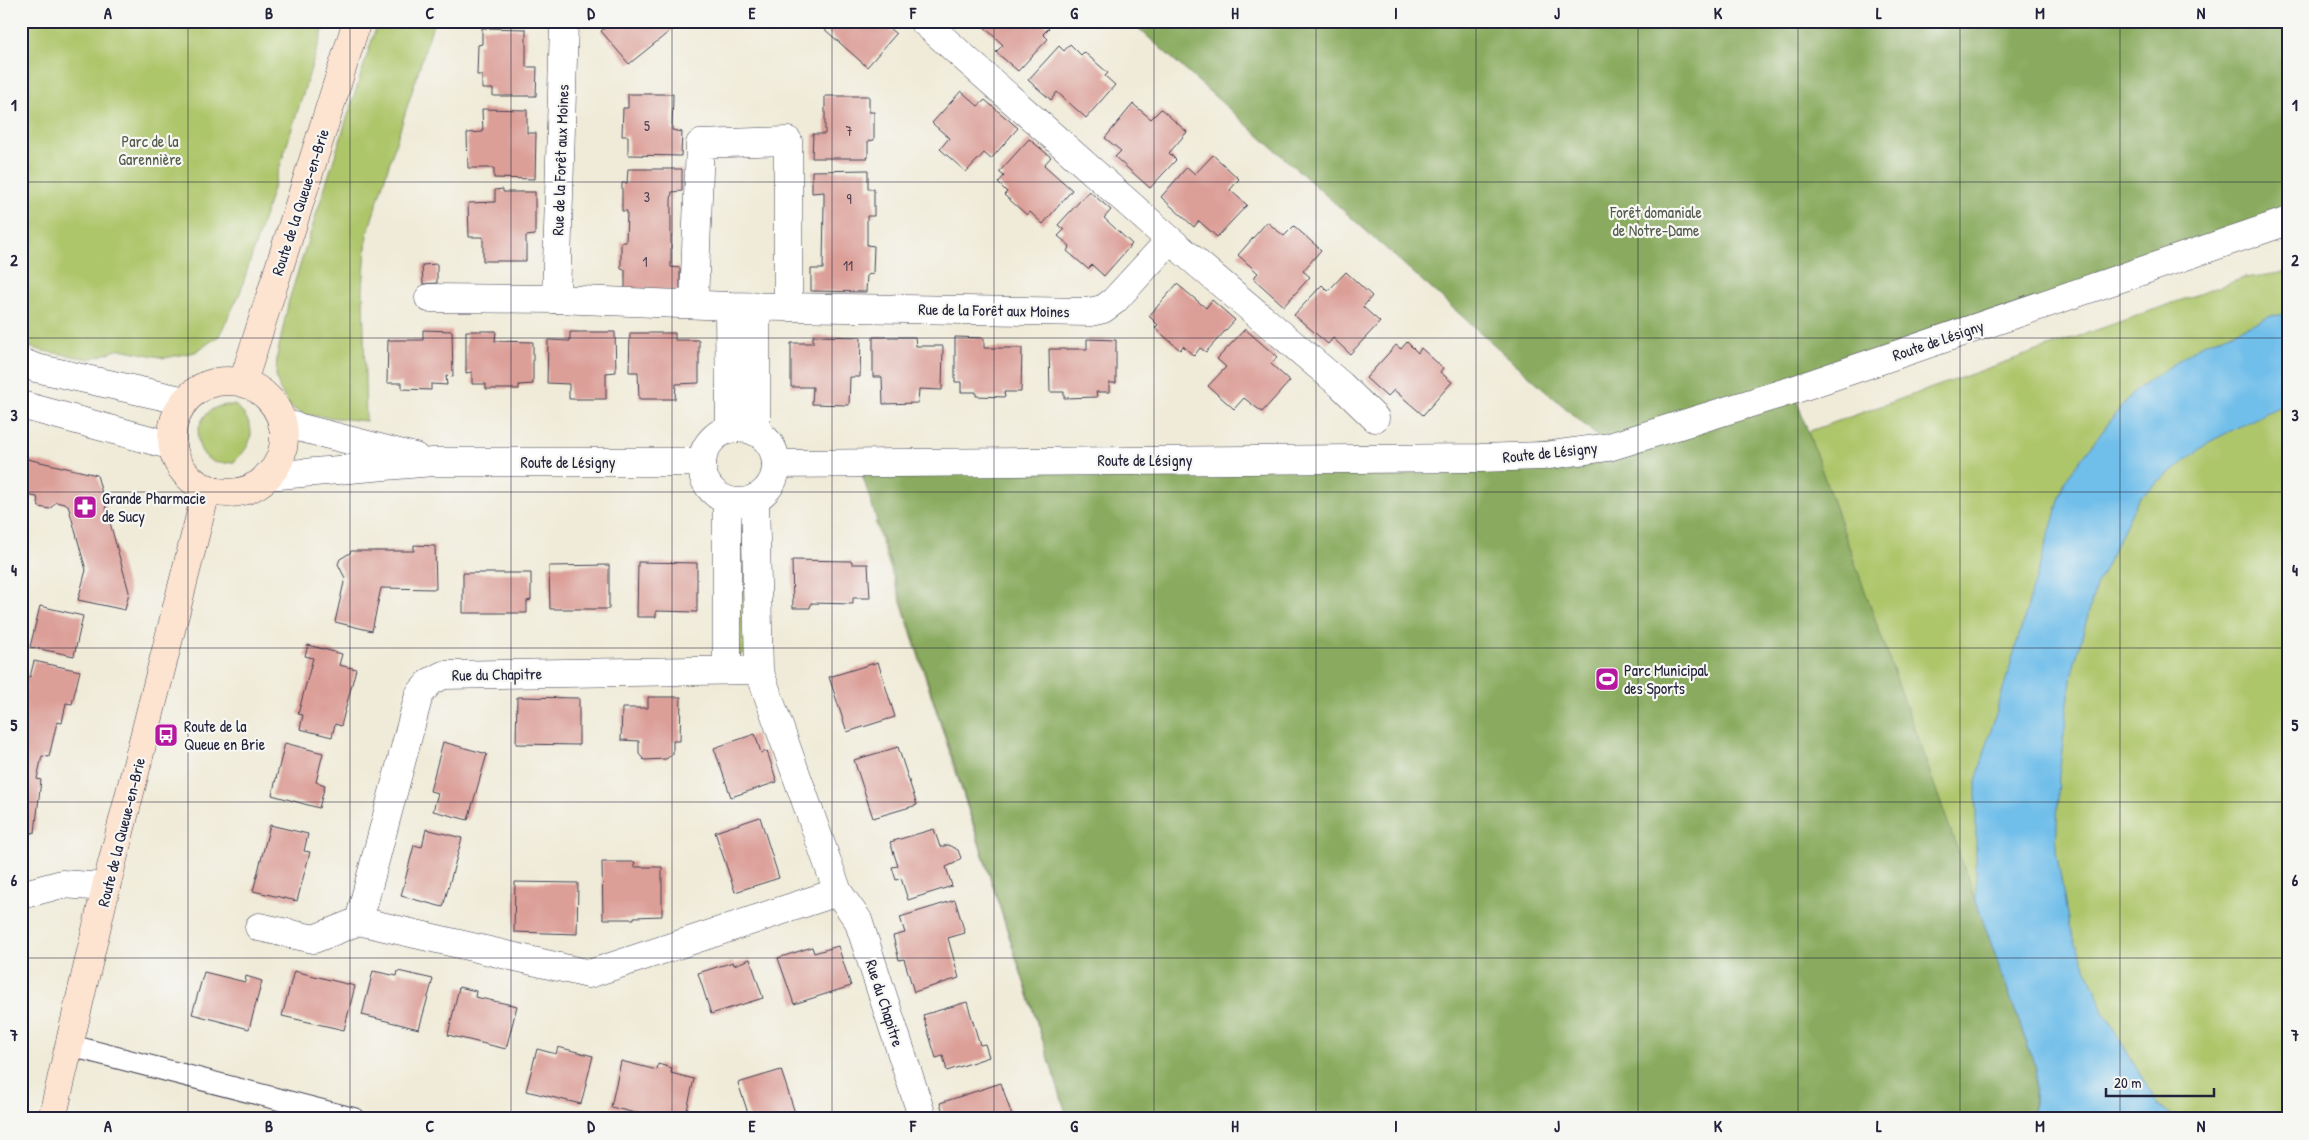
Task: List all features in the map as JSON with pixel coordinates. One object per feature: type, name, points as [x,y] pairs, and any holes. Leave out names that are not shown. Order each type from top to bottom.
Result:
[{"type":"main road","name":"Route de la Queue-en-Brie","points":[[243,382],[357,21]]},
{"type":"main road","points":[[215,382],[243,382],[260,390],[273,403],[282,423],[284,435],[282,452],[268,476],[250,488],[236,492],[222,492],[195,482],[184,472],[172,446],[174,422],[185,401],[198,389],[215,382]]},
{"type":"main road","name":"Route de la Queue-en-Brie","points":[[52,1119],[106,887],[208,488]]},
{"type":"street","name":"Rue de la Forêt aux Moines","points":[[556,298],[564,23],[566,21]]},
{"type":"street","points":[[923,21],[1170,240],[1341,385],[1375,418]]},
{"type":"street","points":[[694,304],[700,144],[788,141],[788,306]]},
{"type":"street","name":"Route de Lésigny","points":[[776,464],[1480,458],[1543,456],[1609,446],[1793,390],[2288,221]]},
{"type":"street","name":"Rue de la Forêt aux Moines","points":[[429,298],[556,298],[742,306],[1090,312],[1103,309],[1114,301],[1170,240]]},
{"type":"street","points":[[742,306],[743,431]]},
{"type":"street","points":[[21,362],[46,370],[185,401]]},
{"type":"street","points":[[21,405],[172,446]]},
{"type":"street","name":"Route de Lésigny","points":[[282,423],[434,462]]},
{"type":"street","points":[[743,431],[770,446],[776,464],[771,484],[755,498],[746,501],[727,500],[716,494],[708,486],[703,474],[702,462],[710,441],[743,431]]},
{"type":"street","name":"Route de Lésigny","points":[[268,476],[434,462],[702,462]]},
{"type":"street","name":"Rue du Chapitre","points":[[755,498],[759,670],[838,892],[858,920],[923,1119]]},
{"type":"street","points":[[727,500],[727,670]]},
{"type":"street","name":"Rue du Chapitre","points":[[359,921],[419,695],[430,682],[443,675],[759,670]]},
{"type":"street","points":[[21,895],[62,884],[106,887]]},
{"type":"street","points":[[259,927],[314,939],[359,921],[589,974],[838,892]]},
{"type":"lane","points":[[68,1045],[355,1119]]},
{"type":"green space","name":"Parc de la Garennière","points":[[21,21],[326,21],[240,293],[219,336],[195,352],[165,358],[120,349],[90,359],[21,345]]},
{"type":"green space","points":[[378,21],[434,21],[367,235],[363,289],[366,421],[306,415],[290,407],[280,390],[276,376],[277,356],[289,300]]},
{"type":"green space","name":"Parc Municipal des Sports","points":[[1130,21],[2288,21],[2288,221],[1793,390],[2036,1069],[2032,1119],[1068,1119],[858,462],[1608,446]]},
{"type":"green space","name":"Parc Municipal des Sports","points":[[2288,272],[2288,1119],[1068,1119],[875,522],[1597,506],[2244,278]]},
{"type":"green space","points":[[235,405],[242,412],[250,427],[250,440],[247,447],[234,462],[214,462],[202,451],[198,435],[199,427],[208,413],[215,408]]},
{"type":"green space","points":[[739,539],[743,539],[746,653],[739,655]]},
{"type":"water","points":[[2288,314],[2288,402],[2209,442],[2139,498],[2096,586],[2072,673],[2059,774],[2056,850],[2069,926],[2104,1012],[2157,1104],[2176,1119],[2033,1119],[2036,1069],[1976,901],[1976,781],[2065,480],[2132,393],[2199,346],[2271,316]]},
{"type":"building","points":[[613,21],[670,21],[675,27],[629,64],[601,31]]},
{"type":"building","points":[[828,21],[881,21],[896,34],[867,67],[822,27]]},
{"type":"building","points":[[978,21],[1042,21],[1049,28],[1043,34],[1048,39],[1018,71],[996,52],[1003,45]]},
{"type":"building","points":[[482,28],[526,29],[526,67],[537,67],[536,96],[493,96],[493,89],[482,89],[482,75],[477,75],[478,45],[482,44]]},
{"type":"building","points":[[1070,44],[1081,55],[1084,52],[1108,73],[1105,76],[1115,85],[1086,118],[1057,92],[1051,100],[1028,80],[1059,46],[1064,51]]},
{"type":"building","points":[[961,91],[978,106],[985,100],[1018,128],[991,159],[984,153],[966,172],[940,149],[949,138],[932,123]]},
{"type":"building","points":[[628,94],[673,94],[672,130],[682,132],[681,156],[628,155],[628,136],[622,136],[623,108],[628,108]]},
{"type":"building","points":[[825,96],[869,96],[869,112],[874,112],[874,140],[868,141],[868,158],[812,158],[813,134],[825,134]]},
{"type":"building","points":[[1133,104],[1151,119],[1161,109],[1187,132],[1169,153],[1176,160],[1150,188],[1115,157],[1121,151],[1105,138]]},
{"type":"building","points":[[482,109],[527,110],[527,133],[536,133],[535,179],[494,178],[494,168],[468,168],[467,133],[483,132]]},
{"type":"building","points":[[1029,139],[1051,157],[1044,165],[1072,190],[1043,224],[1030,212],[1027,215],[1004,195],[1007,192],[998,183],[1004,176],[999,172]]},
{"type":"building","points":[[1213,155],[1239,179],[1230,190],[1247,205],[1217,237],[1199,221],[1194,227],[1161,197],[1187,167],[1195,174]]},
{"type":"building","points":[[628,169],[682,169],[682,191],[672,192],[671,200],[671,267],[680,268],[680,291],[625,290],[625,270],[621,269],[621,242],[626,242],[627,211],[622,211],[622,183],[627,183]]},
{"type":"building","points":[[868,170],[868,189],[874,189],[874,216],[867,216],[867,245],[874,246],[873,274],[867,275],[866,292],[811,291],[811,269],[823,269],[824,203],[824,192],[812,193],[812,171]]},
{"type":"building","points":[[503,189],[503,192],[535,192],[535,235],[526,236],[526,261],[483,261],[483,237],[469,237],[468,203],[495,202],[495,190]]},
{"type":"building","points":[[1089,191],[1111,210],[1104,218],[1132,244],[1104,276],[1092,265],[1088,269],[1067,251],[1070,246],[1058,236],[1064,230],[1058,225]]},
{"type":"building","points":[[1267,222],[1284,236],[1294,226],[1321,250],[1303,271],[1310,277],[1284,306],[1253,278],[1258,273],[1238,255]]},
{"type":"building","points":[[437,264],[437,283],[423,284],[422,265]]},
{"type":"building","points":[[1346,272],[1372,296],[1363,307],[1380,322],[1350,354],[1333,338],[1328,344],[1294,315],[1322,285],[1328,291]]},
{"type":"building","points":[[1177,284],[1206,308],[1212,300],[1235,320],[1206,352],[1200,348],[1194,356],[1183,346],[1180,350],[1155,328],[1158,325],[1149,316]]},
{"type":"building","points":[[1245,329],[1277,357],[1271,364],[1290,381],[1262,412],[1244,398],[1234,409],[1208,386],[1226,367],[1217,359]]},
{"type":"building","points":[[423,330],[452,331],[453,377],[446,376],[447,385],[431,384],[431,390],[402,389],[402,383],[387,383],[388,340],[423,340]]},
{"type":"building","points":[[466,331],[496,331],[495,341],[533,342],[533,384],[519,385],[519,389],[486,389],[486,384],[472,384],[472,372],[466,373]]},
{"type":"building","points":[[570,332],[615,332],[616,372],[606,373],[606,399],[569,399],[569,384],[547,383],[548,340],[570,341]]},
{"type":"building","points":[[630,333],[675,333],[675,340],[699,340],[699,383],[676,384],[675,399],[639,399],[638,372],[629,372]]},
{"type":"building","points":[[813,336],[861,337],[860,377],[850,377],[849,405],[812,404],[813,387],[791,387],[791,343],[813,343]]},
{"type":"building","points":[[873,337],[915,337],[916,346],[943,346],[942,390],[919,389],[918,403],[883,404],[882,377],[873,377]]},
{"type":"building","points":[[955,337],[984,338],[984,348],[1022,348],[1021,392],[1004,392],[1005,397],[976,396],[976,392],[961,392],[961,382],[955,382]]},
{"type":"building","points":[[1087,339],[1116,340],[1116,383],[1109,383],[1109,392],[1096,392],[1097,397],[1064,398],[1064,392],[1050,392],[1049,349],[1087,349]]},
{"type":"building","points":[[1407,342],[1418,353],[1421,348],[1443,368],[1440,372],[1452,382],[1423,415],[1394,390],[1387,397],[1366,378],[1396,345],[1401,349]]},
{"type":"building","points":[[23,458],[97,475],[129,592],[125,610],[78,600],[86,570],[68,505],[56,502],[50,509],[39,507],[37,497],[21,494]]},
{"type":"building","points":[[414,545],[435,546],[436,589],[381,588],[372,631],[335,622],[345,578],[338,564],[340,559],[351,551],[414,551]]},
{"type":"building","points":[[792,560],[852,561],[852,564],[868,564],[870,598],[853,598],[853,604],[811,603],[810,608],[793,608]]},
{"type":"building","points":[[638,562],[697,563],[697,612],[656,611],[656,617],[637,617]]},
{"type":"building","points":[[609,565],[609,609],[550,609],[549,566]]},
{"type":"building","points":[[463,573],[531,573],[531,600],[527,601],[527,613],[463,613]]},
{"type":"building","points":[[40,606],[83,616],[74,656],[30,647]]},
{"type":"building","points":[[308,645],[342,654],[339,665],[356,669],[341,726],[335,724],[332,737],[300,729],[303,715],[298,714],[313,658],[305,656]]},
{"type":"building","points":[[34,661],[80,671],[72,704],[66,703],[62,723],[57,722],[49,757],[42,756],[37,779],[41,780],[35,832],[21,836],[21,692],[25,675],[30,677]]},
{"type":"building","points":[[878,662],[895,717],[847,732],[829,677]]},
{"type":"building","points":[[517,697],[579,698],[579,745],[516,744]]},
{"type":"building","points":[[648,697],[681,697],[680,741],[673,741],[673,754],[666,759],[644,760],[639,754],[639,741],[621,740],[622,708],[648,708]]},
{"type":"building","points":[[755,734],[761,753],[767,751],[777,782],[731,797],[714,748]]},
{"type":"building","points":[[443,742],[487,754],[468,820],[433,811],[438,793],[430,791]]},
{"type":"building","points":[[285,743],[323,753],[316,782],[325,785],[319,808],[272,795]]},
{"type":"building","points":[[898,747],[917,805],[873,818],[854,760]]},
{"type":"building","points":[[760,817],[779,878],[735,892],[715,832]]},
{"type":"building","points":[[270,825],[308,834],[304,851],[310,852],[297,901],[253,891]]},
{"type":"building","points":[[426,829],[462,838],[443,907],[401,896],[414,845],[422,847]]},
{"type":"building","points":[[934,829],[940,847],[948,845],[958,850],[961,858],[946,867],[952,886],[908,900],[901,878],[896,880],[892,867],[898,866],[890,842]]},
{"type":"building","points":[[602,862],[635,862],[634,867],[662,867],[662,916],[634,917],[634,919],[603,919]]},
{"type":"building","points":[[515,882],[578,883],[577,934],[514,932]]},
{"type":"building","points":[[955,900],[965,933],[948,938],[959,978],[914,992],[904,959],[899,960],[893,936],[905,933],[900,917]]},
{"type":"building","points":[[838,946],[851,986],[794,1004],[778,958],[812,947],[814,953]]},
{"type":"building","points":[[750,959],[763,998],[711,1014],[698,973],[733,962],[734,965]]},
{"type":"building","points":[[294,971],[355,986],[344,1030],[282,1016]]},
{"type":"building","points":[[373,971],[397,976],[398,971],[433,979],[419,1029],[362,1015]]},
{"type":"building","points":[[204,972],[245,982],[246,976],[262,981],[249,1029],[192,1014]]},
{"type":"building","points":[[459,987],[476,991],[475,997],[517,1006],[506,1049],[448,1035]]},
{"type":"building","points":[[967,1002],[980,1045],[985,1044],[989,1057],[947,1071],[943,1056],[936,1058],[923,1015]]},
{"type":"building","points":[[558,1047],[593,1056],[581,1104],[526,1091],[537,1049],[556,1054]]},
{"type":"building","points":[[621,1061],[657,1070],[658,1064],[672,1068],[671,1073],[694,1079],[685,1119],[660,1119],[611,1107]]},
{"type":"building","points":[[781,1070],[797,1119],[750,1119],[738,1083]]},
{"type":"building","points":[[1001,1083],[1013,1119],[945,1119],[940,1103]]},
{"type":"building","points":[[199,1113],[219,1118],[219,1119],[198,1119]]},
{"type":"place","name":"Grande Pharmacie de Sucy","points":[[85,507]]},
{"type":"place","name":"Parc Municipal des Sports","points":[[1607,679]]},
{"type":"place","name":"Route de la Queue en Brie","points":[[166,735]]},
{"type":"park label","name":"Forêt domaniale de Notre-Dame","points":[[1656,221]]}]
